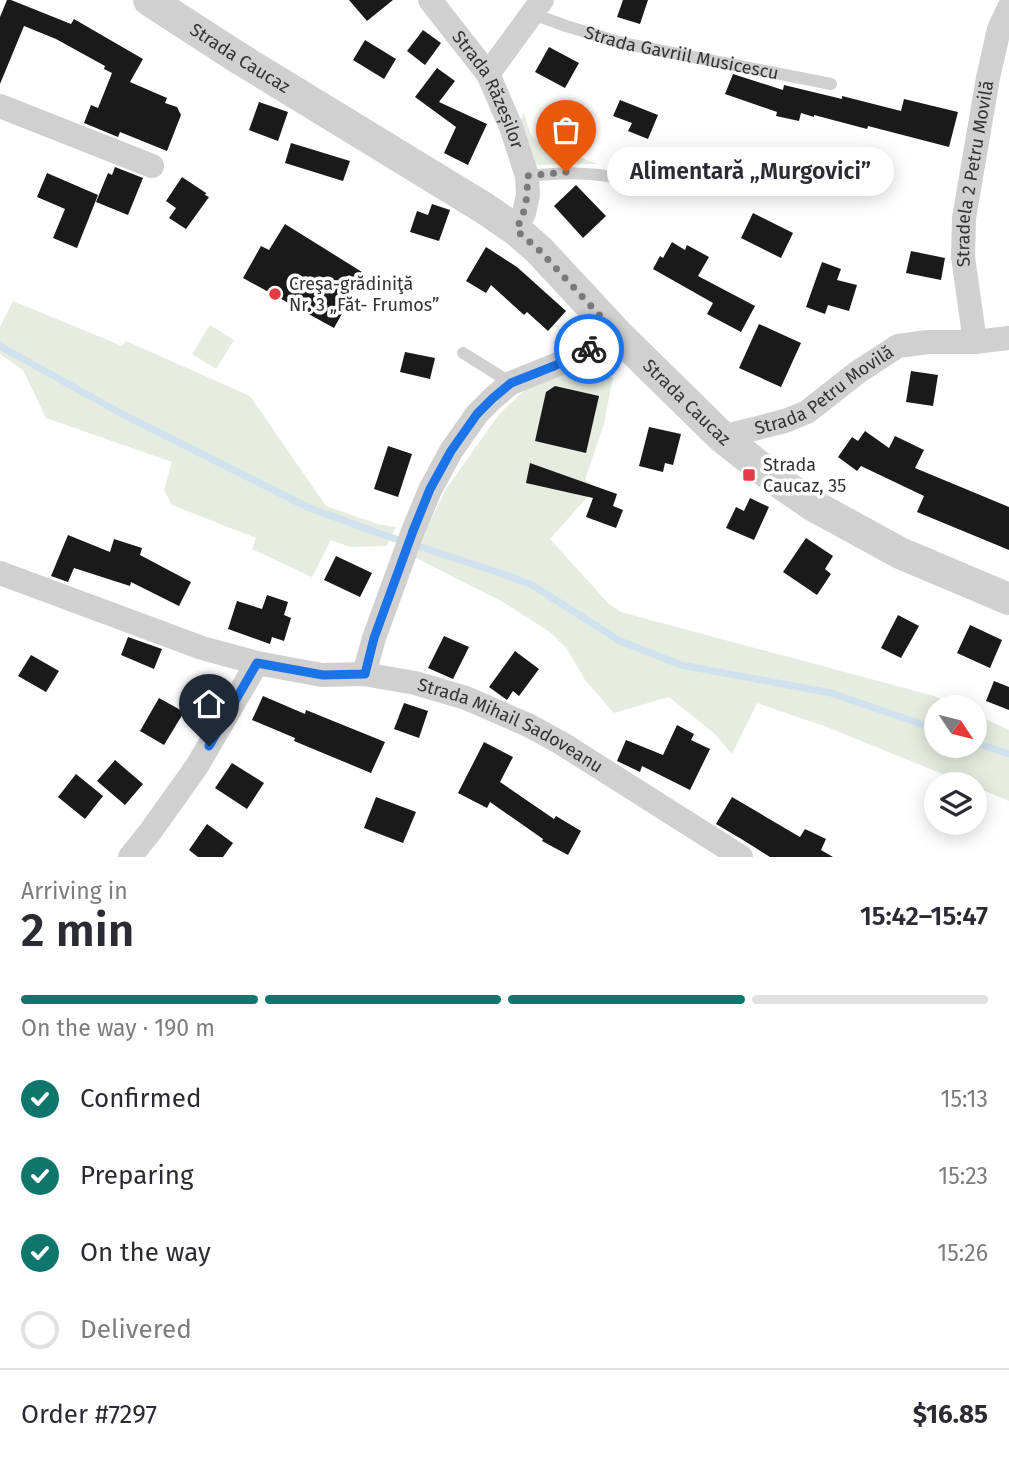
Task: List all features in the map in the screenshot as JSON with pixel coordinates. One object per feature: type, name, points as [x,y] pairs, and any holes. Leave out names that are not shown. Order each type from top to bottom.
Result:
[{"type":"street","name":"Strada Caucaz","points":[[149,0],[516,230],[539,250],[618,335],[722,437],[779,482],[814,506],[900,552],[1009,599]]},
{"type":"street","name":"Strada Răzeșilor","points":[[430,0],[488,74],[511,127],[527,176],[528,195],[516,230]]},
{"type":"street","name":"Strada Gavriil Musicescu","points":[[488,74],[538,7]]},
{"type":"street","name":"Stradela 2 Petru Movilă","points":[[975,342],[963,257],[964,218],[988,78],[999,29],[1009,8]]},
{"type":"street","points":[[0,106],[152,166]]},
{"type":"street","points":[[365,674],[374,638],[430,489],[451,451],[477,414],[511,383],[559,364],[618,335]]},
{"type":"street","name":"Strada Petru Movilă","points":[[722,437],[785,421],[807,412],[858,372],[898,346],[1009,338]]},
{"type":"street","name":"Strada Mihail Sadoveanu","points":[[0,573],[202,648],[257,663],[323,675],[365,674],[466,698],[561,743],[741,857]]},
{"type":"street","points":[[130,857],[197,766],[257,663]]},
{"type":"lane","name":"Strada Gavriil Musicescu","points":[[538,7],[566,26],[622,43],[831,84]]},
{"type":"lane","points":[[527,176],[566,172],[621,179]]},
{"type":"lane","points":[[463,353],[511,383]]},
{"type":"shaded area","points":[[524,113],[530,133],[537,141],[598,164],[532,165],[518,128]]},
{"type":"shaded area","points":[[13,301],[122,346],[126,341],[250,396],[326,506],[378,524],[396,527],[387,546],[350,547],[331,540],[312,577],[252,549],[256,538],[172,505],[164,490],[172,462],[46,418],[23,370],[0,354],[0,327]]},
{"type":"shaded area","points":[[210,325],[234,340],[216,369],[192,354]]},
{"type":"shaded area","points":[[596,361],[594,376],[613,377],[604,424],[585,480],[592,483],[589,495],[550,539],[608,603],[621,612],[930,695],[924,695],[924,758],[987,758],[987,720],[1009,730],[1009,801],[987,792],[987,772],[938,772],[827,727],[757,703],[732,754],[715,734],[669,697],[614,713],[585,680],[567,649],[550,632],[503,602],[416,558],[446,489],[499,414],[525,390]]},
{"type":"building","points":[[7,0],[71,24],[74,19],[143,59],[130,82],[167,98],[165,103],[177,107],[181,115],[167,151],[120,132],[118,137],[84,123],[91,105],[98,108],[112,73],[104,69],[105,66],[56,39],[24,26],[0,84],[0,17]]},
{"type":"building","points":[[349,0],[393,0],[367,21]]},
{"type":"building","points":[[623,0],[648,0],[640,24],[617,17]]},
{"type":"building","points":[[423,30],[441,43],[425,65],[407,51]]},
{"type":"building","points":[[365,40],[396,59],[384,79],[353,60]]},
{"type":"building","points":[[549,47],[579,63],[565,88],[535,72]]},
{"type":"building","points":[[437,68],[455,81],[439,102],[487,124],[468,165],[444,153],[456,127],[415,97]]},
{"type":"building","points":[[733,74],[783,90],[784,85],[901,111],[904,99],[958,112],[949,147],[814,115],[801,113],[799,121],[776,116],[777,112],[725,94]]},
{"type":"building","points":[[620,100],[658,115],[648,139],[628,131],[632,123],[613,116]]},
{"type":"building","points":[[259,102],[288,112],[278,141],[249,130]]},
{"type":"building","points":[[291,143],[350,161],[343,181],[285,163]]},
{"type":"building","points":[[115,167],[143,178],[128,215],[96,202],[108,173],[112,175]]},
{"type":"building","points":[[47,173],[98,195],[77,248],[53,238],[65,209],[37,197]]},
{"type":"building","points":[[182,177],[209,197],[186,229],[169,218],[176,208],[166,201]]},
{"type":"building","points":[[576,185],[606,216],[583,238],[554,206]]},
{"type":"building","points":[[432,204],[450,210],[439,241],[410,232],[417,211],[428,215]]},
{"type":"building","points":[[753,213],[793,233],[781,258],[741,238]]},
{"type":"building","points":[[285,224],[362,272],[348,294],[352,296],[334,328],[243,278],[261,246],[269,250]]},
{"type":"building","points":[[672,242],[685,250],[687,245],[709,257],[698,276],[755,306],[741,332],[707,314],[713,303],[653,269]]},
{"type":"building","points":[[486,247],[517,267],[566,311],[548,331],[527,312],[524,315],[491,285],[486,293],[466,281]]},
{"type":"building","points":[[911,251],[945,258],[941,280],[906,273]]},
{"type":"building","points":[[822,262],[841,269],[837,280],[857,285],[849,311],[828,305],[825,314],[806,307]]},
{"type":"building","points":[[759,324],[801,343],[781,387],[739,368]]},
{"type":"building","points":[[405,352],[435,358],[430,379],[400,372]]},
{"type":"building","points":[[911,371],[938,375],[933,406],[906,402]]},
{"type":"building","points":[[555,386],[599,396],[586,453],[535,441],[546,392]]},
{"type":"building","points":[[649,427],[681,434],[673,465],[665,463],[663,472],[639,466]]},
{"type":"building","points":[[865,431],[889,448],[895,436],[924,450],[915,468],[1009,507],[1009,550],[917,512],[924,496],[861,466],[857,471],[838,457],[852,437],[858,441]]},
{"type":"building","points":[[388,446],[412,454],[398,497],[374,489]]},
{"type":"building","points":[[530,463],[617,494],[613,506],[623,510],[616,528],[586,517],[593,498],[526,483]]},
{"type":"building","points":[[750,498],[769,507],[754,540],[726,528],[736,507],[744,511]]},
{"type":"building","points":[[68,535],[110,552],[114,539],[142,548],[140,555],[191,582],[179,606],[131,582],[130,586],[74,568],[68,582],[51,576]]},
{"type":"building","points":[[806,538],[833,556],[825,569],[831,574],[817,595],[783,572]]},
{"type":"building","points":[[336,556],[372,573],[360,597],[324,580]]},
{"type":"building","points":[[267,595],[288,602],[284,615],[291,618],[284,641],[272,637],[270,644],[228,629],[237,601],[262,609]]},
{"type":"building","points":[[898,615],[919,626],[901,658],[881,648]]},
{"type":"building","points":[[970,625],[1002,640],[990,668],[957,653]]},
{"type":"building","points":[[444,636],[469,647],[453,679],[428,668]]},
{"type":"building","points":[[128,637],[162,649],[154,669],[121,655]]},
{"type":"building","points":[[515,651],[539,669],[519,696],[513,691],[507,700],[489,687]]},
{"type":"building","points":[[31,655],[59,671],[46,692],[18,676]]},
{"type":"building","points":[[994,681],[1009,687],[1009,710],[987,701]]},
{"type":"building","points":[[263,696],[385,742],[371,773],[252,720]]},
{"type":"building","points":[[159,698],[184,712],[164,745],[140,731]]},
{"type":"building","points":[[404,703],[428,711],[419,738],[394,729]]},
{"type":"building","points":[[677,725],[694,734],[691,740],[710,749],[690,790],[642,766],[640,772],[617,761],[626,740],[663,755]]},
{"type":"building","points":[[484,742],[513,757],[500,782],[554,819],[556,816],[581,831],[568,855],[542,841],[543,839],[490,802],[487,808],[458,793]]},
{"type":"building","points":[[115,760],[143,784],[125,805],[97,781]]},
{"type":"building","points":[[232,763],[264,783],[247,809],[215,788]]},
{"type":"building","points":[[76,774],[103,796],[85,819],[58,797]]},
{"type":"building","points":[[376,797],[416,812],[403,843],[364,828]]},
{"type":"building","points":[[732,797],[800,837],[805,829],[826,839],[821,850],[833,857],[770,857],[716,824]]},
{"type":"building","points":[[207,824],[233,843],[223,857],[198,857],[189,850]]},
{"type":"waterway","points":[[0,346],[124,415],[307,507],[532,585],[620,641],[681,665],[831,693],[924,725]]},
{"type":"waterway","points":[[987,747],[1009,754]]},
{"type":"way so far","points":[[566,172],[527,176],[528,195],[516,230],[539,250],[618,335],[589,349]]},
{"type":"place","name":"Alimentară „Murgovici”","points":[[566,172]]},
{"type":"place","name":"Creşa-grădiniţă Nr. 3 „Făt- Frumos”","points":[[275,294]]},
{"type":"place","name":"Strada Caucaz, 35","points":[[749,475]]},
{"type":"route","points":[[209,746],[257,663],[323,675],[365,674],[374,638],[413,531],[430,489],[451,451],[477,414],[511,383],[589,349]]}]
